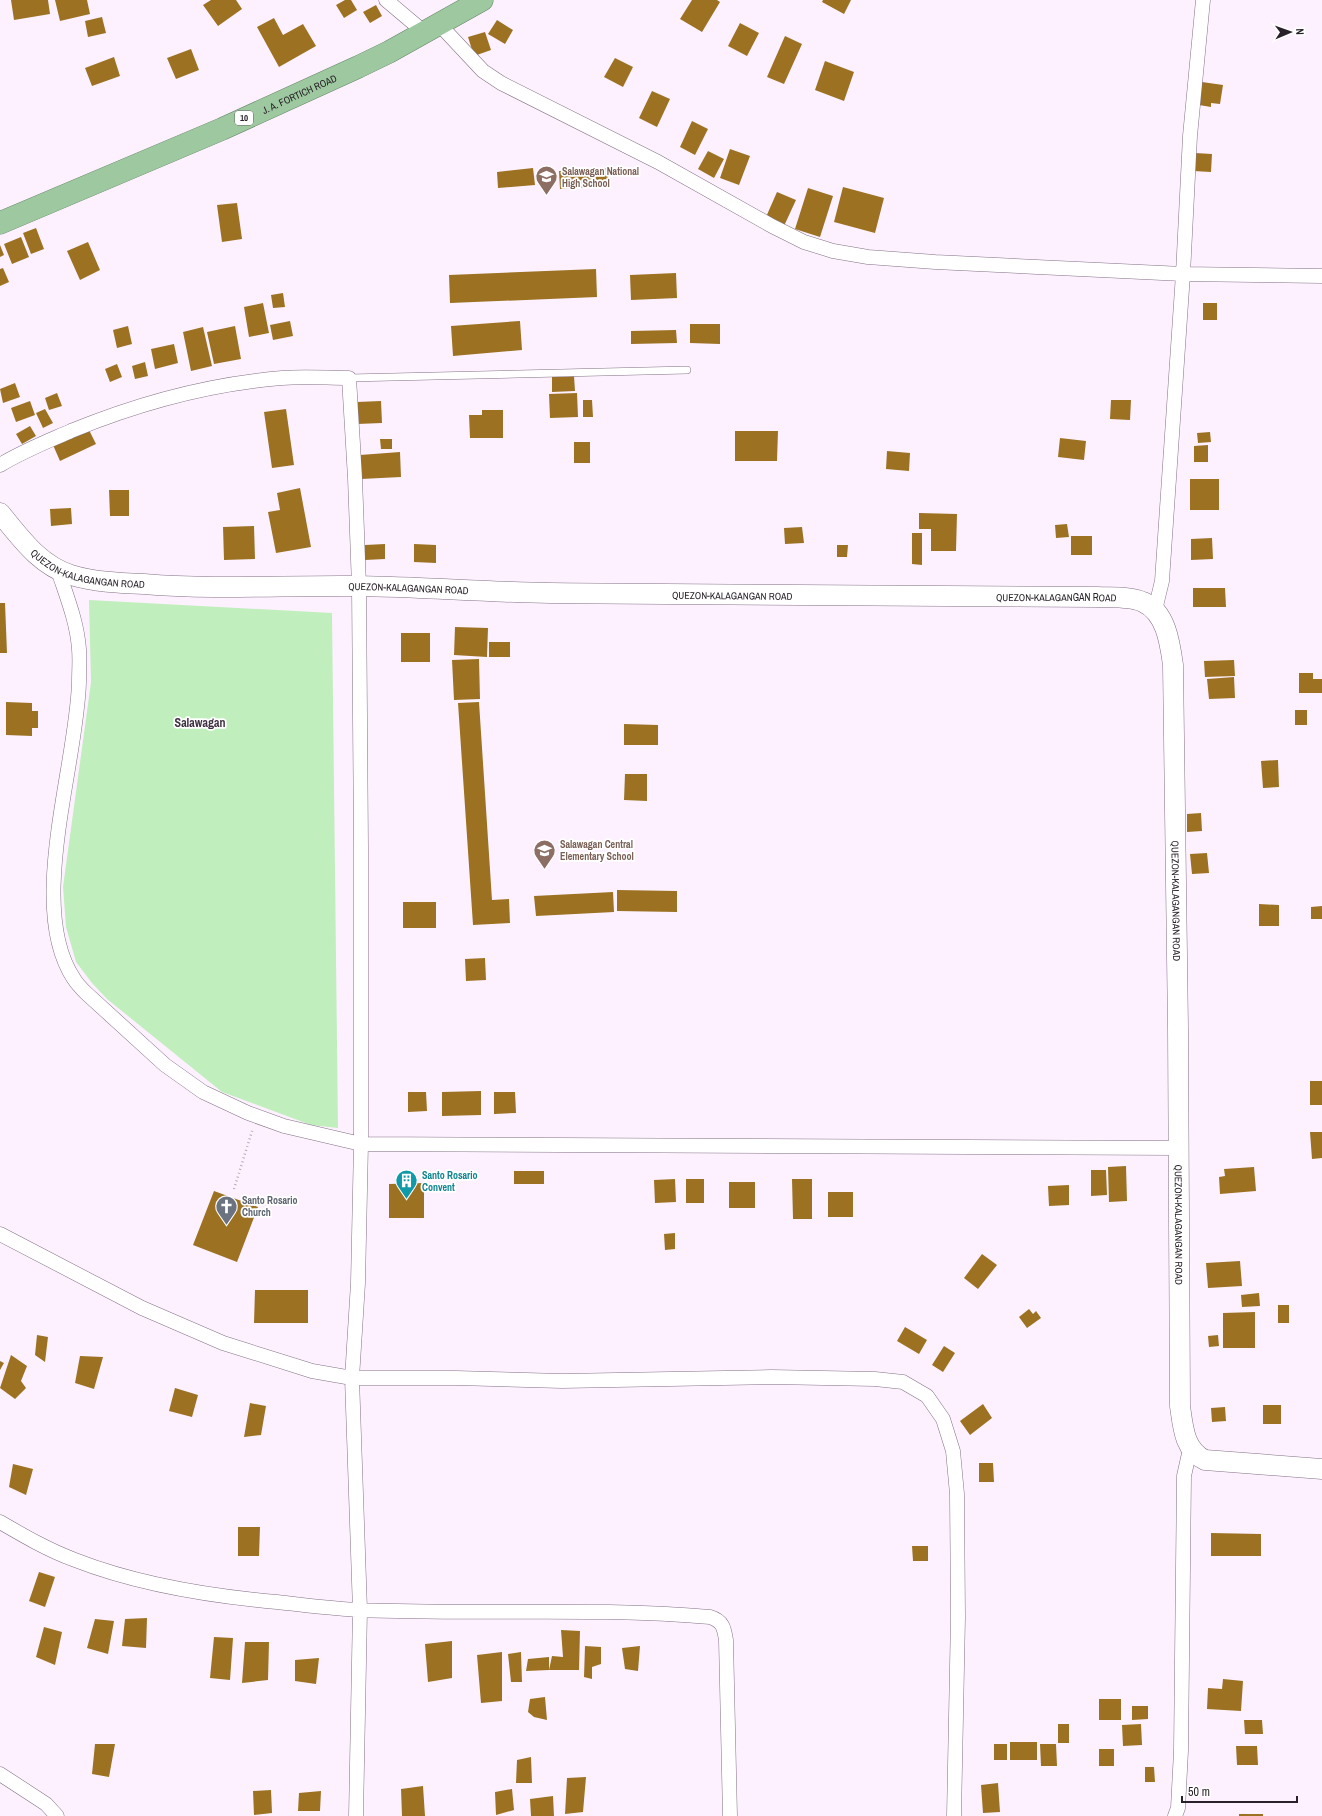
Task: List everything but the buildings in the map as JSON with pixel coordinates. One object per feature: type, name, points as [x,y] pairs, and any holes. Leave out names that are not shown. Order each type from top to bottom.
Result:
[{"type":"highway","name":"J. A. FORTICH ROAD","points":[[0,223],[222,129],[351,70],[389,52],[482,0]]},
{"type":"main road","name":"QUEZON-KALAGANGAN ROAD","points":[[0,513],[25,544],[40,558],[58,570],[72,575],[110,582],[182,587],[360,586],[545,593],[771,596],[1097,597],[1126,598],[1142,601],[1155,610],[1170,640],[1173,665],[1178,1028],[1180,1406],[1186,1439],[1190,1449]]},
{"type":"main road","points":[[1190,1449],[1198,1457],[1205,1460],[1322,1469]]},
{"type":"street","points":[[386,0],[432,28],[501,83],[658,162],[804,242],[833,251],[868,257],[927,262],[1183,274],[1322,276]]},
{"type":"street","points":[[1155,610],[1162,581],[1183,274],[1190,136],[1202,0]]},
{"type":"street","points":[[0,465],[22,452],[92,423],[144,404],[214,386],[283,377],[349,378],[360,586],[361,1144],[358,1283],[352,1378],[360,1610],[356,1816]]},
{"type":"street","points":[[58,570],[73,614],[79,648],[79,683],[74,736],[66,782],[54,869],[53,888],[54,917],[64,962],[74,980],[86,993],[165,1064],[203,1092],[257,1117],[290,1128],[361,1144],[1178,1148]]},
{"type":"street","points":[[0,1234],[142,1308],[224,1343],[312,1371],[352,1378],[456,1378],[562,1381],[770,1377],[875,1379],[902,1382],[926,1396],[943,1419],[953,1451],[957,1494],[958,1617],[954,1816]]},
{"type":"street","points":[[1175,1816],[1178,1808],[1181,1752],[1184,1476],[1190,1449]]},
{"type":"street","points":[[0,1522],[35,1542],[74,1560],[108,1572],[173,1588],[243,1599],[360,1610],[642,1612],[710,1617],[719,1620],[724,1627],[726,1640],[730,1816]]},
{"type":"street","points":[[0,1774],[46,1804],[57,1816]]},
{"type":"lane","points":[[349,378],[687,370]]},
{"type":"path","points":[[234,1189],[257,1117]]},
{"type":"green space","points":[[89,600],[332,613],[338,1128],[311,1125],[222,1092],[107,999],[92,983],[76,962],[66,927],[63,887],[91,682]]},
{"type":"place","name":"Salawagan National High School","points":[[547,196]]},
{"type":"place","name":"Salawagan Central Elementary School","points":[[544,870]]},
{"type":"place","name":"Santo Rosario Convent","points":[[407,1200]]},
{"type":"place","name":"Santo Rosario Church","points":[[226,1226]]},
{"type":"district","name":"Salawagan","points":[[200,723]]}]
